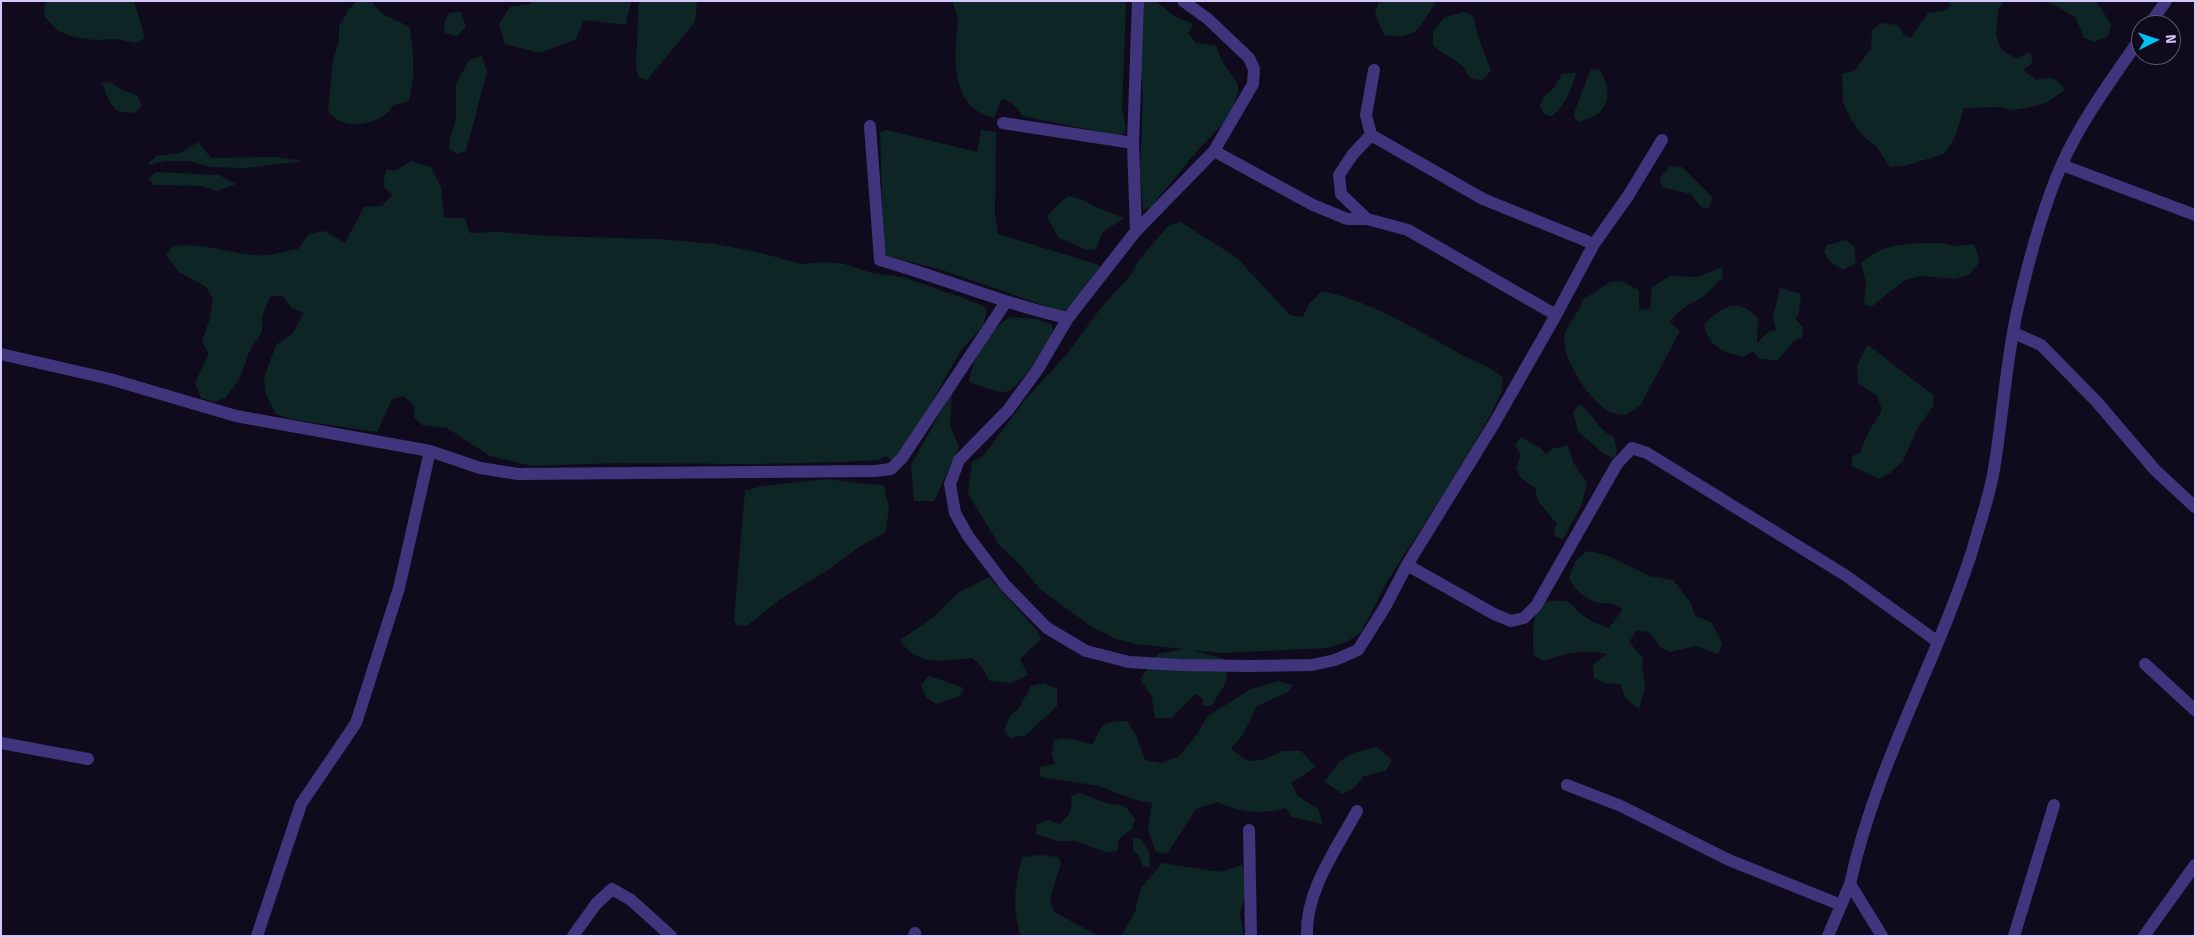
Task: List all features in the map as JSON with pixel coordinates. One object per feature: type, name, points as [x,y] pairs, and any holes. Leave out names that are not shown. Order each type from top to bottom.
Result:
[{"type":"street","points":[[1136,231],[1133,143],[1138,1]]},
{"type":"street","points":[[1183,1],[1208,19],[1249,58],[1254,69],[1253,84],[1214,151],[1136,231],[1068,318],[1038,369],[1008,410],[959,460],[950,484],[955,513],[968,536],[1005,585],[1047,628],[1086,651],[1129,662],[1180,665],[1312,665],[1336,660],[1358,650],[1385,607],[1407,565],[1495,422],[1594,244],[1628,196],[1662,140]]},
{"type":"street","points":[[2156,15],[2166,1]]},
{"type":"street","points":[[1828,936],[1850,884],[1864,828],[1938,642],[1972,548],[1994,471],[2018,309],[2038,228],[2062,165],[2097,102],[2131,52]]},
{"type":"street","points":[[1374,70],[1366,115],[1371,135],[1483,199],[1594,244]]},
{"type":"street","points":[[1003,124],[1133,143]]},
{"type":"street","points":[[870,126],[880,260],[966,287],[1006,302],[1068,318]]},
{"type":"street","points":[[1367,219],[1341,194],[1339,175],[1353,154],[1371,135]]},
{"type":"street","points":[[1214,151],[1313,205],[1347,219],[1367,219],[1408,230],[1556,315]]},
{"type":"street","points":[[2062,165],[2195,214]]},
{"type":"street","points":[[1,354],[110,379],[236,416],[430,451],[480,468],[518,474],[891,470],[902,458],[1006,302]]},
{"type":"street","points":[[2014,333],[2041,346],[2096,401],[2155,470],[2195,507]]},
{"type":"street","points":[[1407,565],[1494,614],[1511,621],[1524,618],[1536,606],[1617,464],[1632,448],[1648,453],[1845,575],[1938,642]]},
{"type":"street","points":[[256,936],[301,804],[356,724],[399,588],[430,451]]},
{"type":"street","points":[[2145,664],[2195,710]]},
{"type":"street","points":[[1,743],[88,759]]},
{"type":"street","points":[[1567,785],[1621,806],[1729,860],[1841,905]]},
{"type":"street","points":[[2014,936],[2054,805]]},
{"type":"street","points":[[1306,936],[1306,927],[1317,886],[1357,810]]},
{"type":"street","points":[[1249,830],[1251,936]]},
{"type":"street","points":[[2144,936],[2195,865]]},
{"type":"street","points":[[1850,884],[1882,936]]},
{"type":"street","points":[[573,936],[596,904],[612,889],[631,900],[672,936]]},
{"type":"green space","points":[[45,1],[134,1],[145,38],[136,43],[116,39],[94,40],[74,37],[58,31],[44,16]]},
{"type":"green space","points":[[357,1],[371,1],[382,14],[410,27],[413,73],[409,101],[393,105],[384,115],[371,122],[348,124],[336,119],[328,112],[333,60],[339,42],[339,26],[349,9]]},
{"type":"green space","points":[[531,1],[631,1],[626,25],[584,20],[576,39],[540,53],[505,44],[499,24],[510,7],[531,4]]},
{"type":"green space","points":[[639,1],[697,1],[695,22],[647,80],[638,77],[636,64]]},
{"type":"green space","points":[[953,1],[1126,1],[1122,108],[1126,130],[1121,136],[1022,116],[1014,105],[1002,99],[994,118],[982,114],[966,99],[958,79],[956,40],[958,20]]},
{"type":"green space","points":[[1141,1],[1156,1],[1174,16],[1193,24],[1188,33],[1196,43],[1216,46],[1222,61],[1238,84],[1238,94],[1232,109],[1221,126],[1197,151],[1151,207],[1143,210],[1140,175],[1143,95],[1137,40]]},
{"type":"green space","points":[[1379,1],[1437,1],[1417,30],[1405,35],[1396,36],[1384,35],[1375,14]]},
{"type":"green space","points":[[1948,1],[2004,1],[1998,10],[1996,35],[2001,49],[2016,59],[2030,52],[2033,62],[2023,70],[2037,80],[2050,78],[2056,80],[2065,90],[2046,103],[2031,107],[2014,110],[1998,107],[1964,108],[1955,137],[1944,154],[1904,166],[1890,167],[1876,146],[1863,136],[1852,121],[1843,102],[1842,74],[1854,71],[1871,49],[1872,30],[1880,23],[1898,25],[1904,35],[1911,38],[1928,13],[1943,11],[1951,6]]},
{"type":"green space","points":[[2043,1],[2096,1],[2111,24],[2108,36],[2094,42],[2084,38],[2076,18],[2057,6]]},
{"type":"green space","points":[[461,12],[466,27],[457,36],[445,33],[444,24],[449,13]]},
{"type":"green space","points":[[1464,12],[1473,15],[1478,37],[1491,71],[1482,80],[1469,77],[1461,65],[1433,45],[1433,31],[1445,17]]},
{"type":"green space","points":[[482,56],[487,72],[466,151],[457,154],[449,149],[450,138],[456,119],[456,84],[469,60]]},
{"type":"green space","points":[[1591,69],[1600,70],[1603,75],[1607,90],[1606,101],[1599,113],[1580,122],[1574,118],[1574,113]]},
{"type":"green space","points":[[1576,73],[1570,91],[1561,107],[1552,116],[1545,114],[1540,105],[1544,96],[1553,89],[1562,74]]},
{"type":"green space","points":[[110,82],[122,90],[137,95],[142,106],[135,113],[117,111],[109,101],[102,83]]},
{"type":"green space","points":[[887,130],[977,152],[981,130],[996,132],[995,213],[998,234],[1099,265],[1100,272],[1073,304],[1063,312],[945,271],[884,255],[880,132]]},
{"type":"green space","points":[[198,142],[211,158],[276,157],[303,161],[246,168],[210,167],[189,161],[166,161],[147,165],[156,156],[181,153]]},
{"type":"green space","points":[[411,161],[431,167],[441,187],[444,218],[465,218],[470,233],[498,232],[546,236],[658,239],[715,244],[761,253],[801,264],[823,262],[844,264],[872,273],[903,277],[977,303],[987,309],[983,326],[961,350],[914,434],[892,460],[885,456],[878,460],[843,462],[753,464],[617,463],[532,466],[490,456],[447,428],[422,425],[414,417],[414,406],[404,396],[392,399],[377,432],[290,419],[276,414],[266,395],[264,378],[276,345],[292,334],[304,313],[292,308],[282,295],[270,297],[262,316],[262,332],[250,350],[239,380],[225,398],[215,402],[201,398],[195,383],[209,354],[202,342],[210,318],[213,298],[205,286],[179,272],[166,255],[173,246],[193,245],[245,254],[276,254],[298,249],[309,234],[324,231],[345,243],[364,207],[382,206],[392,195],[383,186],[386,170],[397,170]]},
{"type":"green space","points":[[1670,166],[1682,167],[1713,198],[1708,208],[1701,207],[1691,194],[1662,187],[1660,178]]},
{"type":"green space","points":[[156,172],[219,175],[236,184],[217,191],[202,186],[154,185],[148,178]]},
{"type":"green space","points":[[1068,196],[1081,199],[1124,218],[1103,232],[1096,249],[1086,250],[1058,237],[1047,217]]},
{"type":"green space","points":[[1181,222],[1237,258],[1290,315],[1303,317],[1309,304],[1322,291],[1341,296],[1360,302],[1395,318],[1490,368],[1503,378],[1501,393],[1491,414],[1450,484],[1388,580],[1361,632],[1345,643],[1326,648],[1222,653],[1191,650],[1228,660],[1226,679],[1222,689],[1211,706],[1203,706],[1203,699],[1196,694],[1171,718],[1155,718],[1152,697],[1140,679],[1158,654],[1184,649],[1136,644],[1116,639],[1092,627],[1040,589],[1022,567],[1000,546],[968,494],[972,462],[984,455],[1024,401],[1067,354],[1103,305],[1130,276],[1139,260],[1169,225]]},
{"type":"green space","points":[[1846,240],[1854,246],[1856,263],[1843,270],[1829,261],[1824,251],[1827,245]]},
{"type":"green space","points":[[1940,243],[1957,246],[1974,244],[1980,262],[1969,275],[1955,279],[1922,276],[1905,280],[1871,307],[1864,304],[1866,283],[1861,263],[1889,247],[1908,244]]},
{"type":"green space","points":[[1722,267],[1723,278],[1705,295],[1686,306],[1670,322],[1680,331],[1640,406],[1625,415],[1612,413],[1602,407],[1585,389],[1578,378],[1571,366],[1564,343],[1566,330],[1583,300],[1610,282],[1621,281],[1639,290],[1639,310],[1650,309],[1652,287],[1670,276],[1698,277]]},
{"type":"green space","points":[[1780,288],[1801,294],[1799,313],[1795,319],[1803,327],[1802,337],[1793,342],[1777,361],[1758,358],[1753,351],[1743,357],[1723,350],[1713,343],[1704,325],[1717,313],[1729,306],[1743,307],[1758,318],[1757,343],[1769,331],[1776,330],[1773,317]]},
{"type":"green space","points":[[1011,317],[1034,319],[1051,324],[1053,332],[1032,367],[1010,390],[1000,392],[973,384],[969,381],[971,372],[983,344],[995,329]]},
{"type":"green space","points":[[1868,345],[1933,395],[1934,405],[1917,429],[1903,461],[1890,473],[1879,479],[1852,466],[1852,456],[1860,453],[1868,433],[1882,410],[1877,396],[1858,383],[1857,365]]},
{"type":"green space","points":[[952,392],[950,425],[959,447],[934,501],[914,501],[911,465]]},
{"type":"green space","points":[[1579,404],[1604,431],[1614,437],[1617,452],[1614,458],[1604,454],[1578,431],[1573,413]]},
{"type":"green space","points":[[1521,437],[1540,448],[1546,454],[1552,449],[1568,445],[1573,462],[1587,483],[1582,504],[1563,539],[1555,536],[1554,529],[1557,524],[1538,501],[1535,488],[1521,478],[1516,468],[1521,455],[1515,445]]},
{"type":"green space","points":[[827,479],[884,485],[889,509],[885,533],[862,545],[831,568],[779,600],[748,625],[738,626],[734,621],[745,491],[762,486]]},
{"type":"green space","points":[[1587,551],[1606,555],[1650,576],[1673,580],[1691,603],[1695,616],[1711,622],[1722,643],[1718,654],[1695,646],[1670,652],[1660,647],[1649,632],[1636,631],[1629,642],[1643,658],[1642,666],[1645,688],[1639,709],[1626,699],[1620,684],[1604,683],[1594,678],[1593,665],[1607,654],[1575,653],[1544,661],[1534,656],[1533,626],[1537,611],[1547,602],[1567,601],[1591,621],[1609,628],[1623,609],[1616,605],[1596,602],[1587,598],[1571,582],[1569,578],[1576,560]]},
{"type":"green space","points":[[989,577],[1037,630],[1041,639],[1020,659],[1028,675],[1011,683],[990,681],[981,666],[972,658],[942,661],[923,659],[907,649],[900,640],[931,619],[958,593]]},
{"type":"green space","points":[[929,676],[964,688],[960,696],[936,704],[926,697],[921,685]]},
{"type":"green space","points":[[1278,681],[1293,685],[1288,692],[1257,706],[1244,733],[1231,749],[1247,761],[1262,760],[1283,751],[1301,751],[1316,767],[1291,783],[1298,796],[1318,809],[1323,824],[1292,817],[1286,808],[1259,812],[1242,810],[1217,802],[1196,809],[1167,854],[1156,852],[1148,830],[1152,803],[1136,800],[1099,786],[1041,777],[1039,767],[1055,764],[1052,754],[1054,740],[1066,738],[1093,744],[1102,727],[1113,722],[1127,721],[1136,735],[1145,760],[1162,763],[1179,756],[1195,737],[1208,716],[1251,689]]},
{"type":"green space","points":[[1044,683],[1057,689],[1057,706],[1026,735],[1010,738],[1004,730],[1010,716],[1019,708],[1031,686]]},
{"type":"green space","points":[[1377,747],[1392,760],[1386,771],[1364,776],[1354,788],[1342,794],[1325,782],[1336,766],[1346,757],[1358,751]]},
{"type":"green space","points":[[1080,793],[1106,803],[1125,806],[1135,819],[1132,829],[1119,839],[1117,851],[1106,852],[1075,841],[1057,841],[1036,834],[1037,824],[1049,820],[1059,824],[1063,821],[1071,809],[1071,796]]},
{"type":"green space","points":[[1133,837],[1142,840],[1149,851],[1150,866],[1143,867],[1139,856],[1133,850]]},
{"type":"green space","points":[[1041,855],[1058,857],[1061,863],[1050,899],[1054,912],[1099,936],[1024,936],[1020,934],[1015,895],[1022,857]]},
{"type":"green space","points":[[1162,863],[1220,872],[1242,865],[1246,876],[1245,895],[1240,914],[1244,936],[1121,936],[1135,912],[1141,888]]}]
